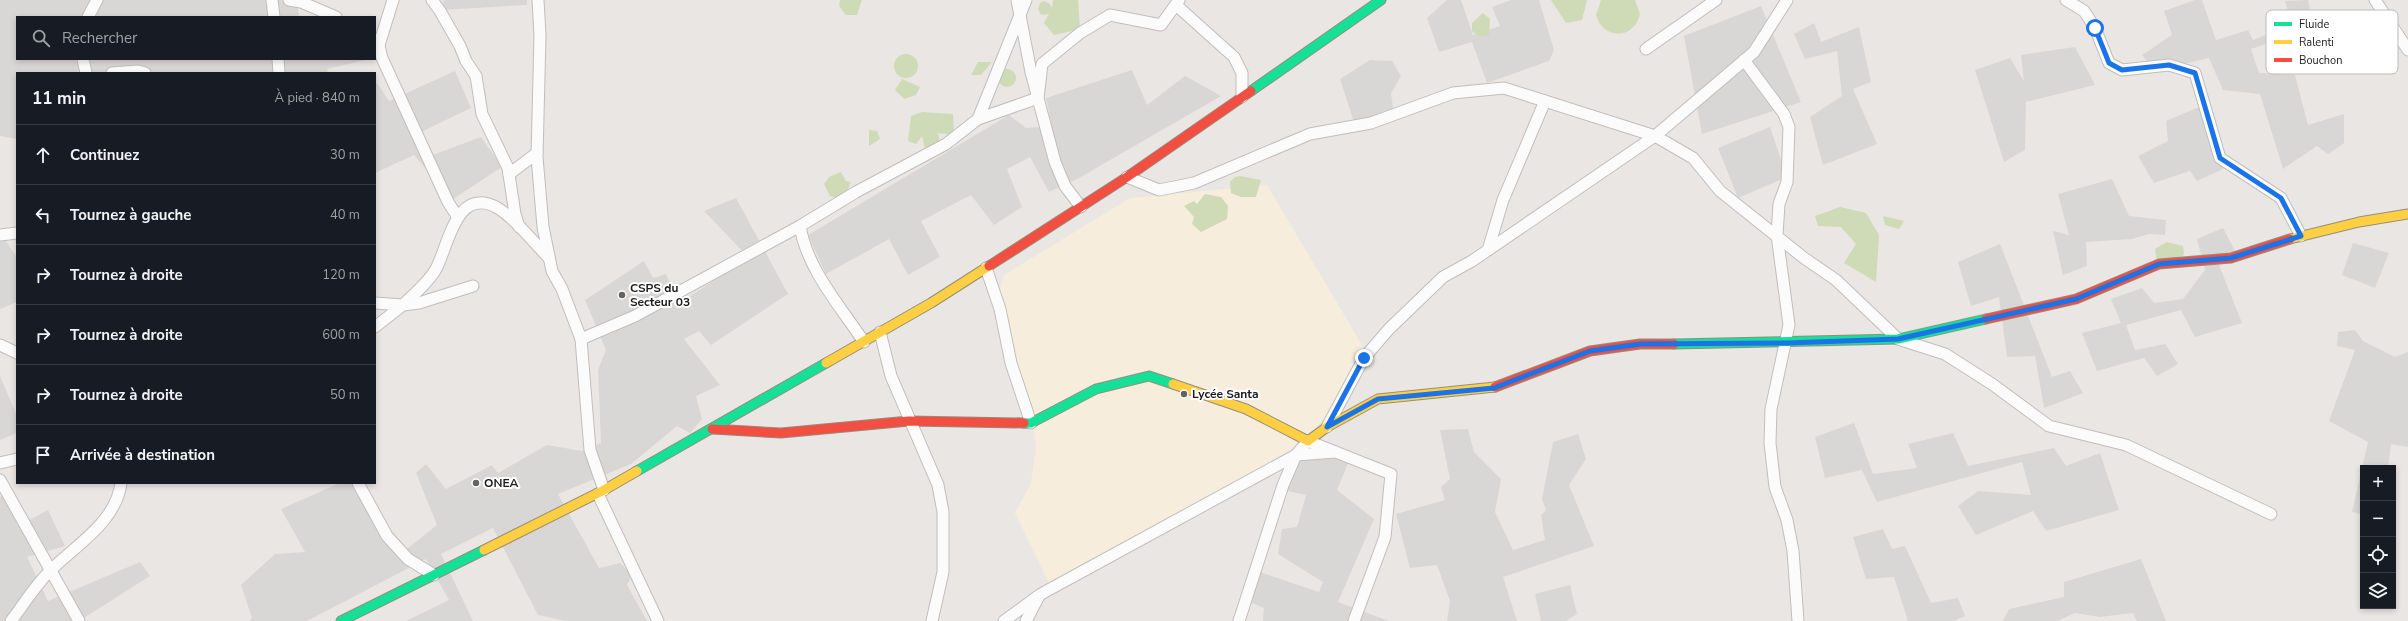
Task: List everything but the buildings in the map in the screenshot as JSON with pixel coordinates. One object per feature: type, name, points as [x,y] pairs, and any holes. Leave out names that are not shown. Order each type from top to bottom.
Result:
[{"type":"main road","points":[[341,621],[601,492],[864,342],[986,268],[1127,177],[1381,0]]},
{"type":"main road","points":[[712,429],[781,433],[910,422],[1031,423],[1096,389],[1149,376],[1246,409],[1308,441],[1327,427],[1378,399],[1494,388],[1590,351],[1640,344],[1787,343],[1898,339],[2076,299],[2159,264],[2231,258],[2301,236],[2359,222],[2408,214]]},
{"type":"street","points":[[89,16],[97,0]]},
{"type":"street","points":[[272,0],[274,16]]},
{"type":"street","points":[[289,0],[301,2],[334,16]]},
{"type":"street","points":[[393,0],[377,42],[382,58],[448,202],[457,216]]},
{"type":"street","points":[[432,0],[460,46],[466,62],[476,76],[482,114],[509,174],[520,228]]},
{"type":"street","points":[[538,0],[540,34],[537,153],[543,227],[552,271],[562,289],[581,339],[590,450],[601,492],[658,621]]},
{"type":"street","points":[[1017,0],[1027,53],[1055,162],[1065,186],[1081,207]]},
{"type":"street","points":[[978,119],[991,92],[1026,0]]},
{"type":"street","points":[[1646,49],[1716,0]]},
{"type":"street","points":[[1327,427],[1364,358],[1389,329],[1443,277],[1488,250],[1655,136],[1754,52],[1787,0]]},
{"type":"street","points":[[2066,0],[2084,10],[2095,28],[2109,63],[2122,70],[2169,65],[2195,73],[2220,158],[2281,198],[2301,236]]},
{"type":"street","points":[[2375,0],[2382,10]]},
{"type":"street","points":[[1038,98],[1042,64],[1080,33],[1110,15],[1161,26],[1178,3],[1234,57],[1242,73],[1242,98]]},
{"type":"street","points":[[2398,35],[2408,50]]},
{"type":"street","points":[[83,60],[86,72]]},
{"type":"street","points":[[278,60],[279,72]]},
{"type":"street","points":[[1744,60],[1784,114],[1789,127],[1787,182],[1778,204],[1776,235],[1789,325],[1787,343],[1771,409],[1770,443],[1775,487],[1787,520],[1793,551],[1798,621]]},
{"type":"street","points":[[125,72],[142,72]]},
{"type":"street","points":[[1127,177],[1159,190],[1194,183],[1310,134],[1371,123],[1453,93],[1504,88],[1655,136],[1693,158],[1720,191],[1804,258],[1836,280],[1898,339],[1946,354],[1992,384],[2049,426],[2126,445],[2271,514]]},
{"type":"street","points":[[581,339],[635,316],[800,226],[856,192],[946,144],[978,119],[1038,98]]},
{"type":"street","points":[[1488,250],[1503,200],[1545,101]]},
{"type":"street","points":[[509,174],[537,153]]},
{"type":"street","points":[[376,325],[403,305],[423,285],[435,270],[457,216],[467,206],[483,202],[497,208],[520,228],[549,258]]},
{"type":"street","points":[[800,226],[803,245],[824,284],[864,342]]},
{"type":"street","points":[[0,235],[16,233]]},
{"type":"street","points":[[986,268],[1000,309],[1011,363],[1031,423]]},
{"type":"street","points":[[376,303],[403,305],[419,303],[473,286]]},
{"type":"street","points":[[880,332],[891,376],[938,485],[944,512],[943,572],[932,621]]},
{"type":"street","points":[[0,345],[16,353]]},
{"type":"street","points":[[1239,621],[1283,485],[1296,455],[1308,441],[1391,474],[1385,537],[1354,621]]},
{"type":"street","points":[[1004,621],[1041,594],[1296,455],[1338,452]]},
{"type":"street","points":[[0,463],[16,459]]},
{"type":"street","points":[[0,480],[79,621]]},
{"type":"street","points":[[11,621],[50,571],[93,532],[112,511],[121,484]]},
{"type":"street","points":[[359,484],[387,536],[408,559],[434,575]]},
{"type":"street","points":[[1026,621],[1041,594]]},
{"type":"shaded area","points":[[0,0],[297,0],[299,16],[16,16],[16,60],[366,60],[327,69],[328,72],[16,72],[16,139],[0,136]]},
{"type":"shaded area","points":[[444,0],[527,0],[527,5],[441,10]]},
{"type":"shaded area","points":[[1447,0],[1461,0],[1473,35],[1500,26],[1492,7],[1511,0],[1539,0],[1554,50],[1549,61],[1487,83],[1472,42],[1439,52],[1427,18]]},
{"type":"shaded area","points":[[2195,0],[2202,0],[2216,40],[2248,30],[2253,40],[2266,35],[2266,44],[2251,49],[2259,73],[2295,75],[2308,125],[2344,114],[2344,143],[2328,154],[2317,146],[2283,169],[2260,94],[2223,90],[2209,58],[2155,71],[2142,55],[2172,35],[2164,11]]},
{"type":"shaded area","points":[[2308,0],[2310,10],[2288,10],[2285,1]]},
{"type":"shaded area","points":[[1761,6],[1801,102],[1702,134],[1684,36]]},
{"type":"shaded area","points":[[1814,23],[1821,42],[1859,27],[1871,82],[1853,89],[1877,144],[1823,165],[1810,117],[1842,96],[1837,51],[1805,59],[1794,34]]},
{"type":"shaded area","points":[[2075,47],[2095,85],[2026,102],[2025,150],[2004,162],[1975,70],[2010,58],[2024,81],[2021,55]]},
{"type":"shaded area","points":[[1370,60],[1392,61],[1401,76],[1391,93],[1393,108],[1355,125],[1340,79]]},
{"type":"shaded area","points":[[1132,70],[1147,105],[1185,76],[1221,96],[1079,178],[1049,192],[1030,157],[1007,169],[1022,207],[994,225],[971,195],[921,221],[940,257],[908,275],[889,239],[826,274],[808,235],[1009,115],[1026,128],[1052,126],[1046,98]]},
{"type":"shaded area","points":[[455,71],[471,108],[421,132],[430,156],[481,137],[502,167],[453,199],[414,155],[376,173],[376,84],[389,101]]},
{"type":"shaded area","points":[[2199,107],[2223,169],[2197,181],[2190,171],[2154,183],[2138,156],[2168,141],[2166,121]]},
{"type":"shaded area","points":[[1770,127],[1787,177],[1738,198],[1718,148]]},
{"type":"shaded area","points":[[2112,179],[2129,216],[2166,220],[2165,235],[2149,234],[2132,239],[2086,242],[2087,266],[2063,275],[2053,231],[2069,235],[2058,194]]},
{"type":"shaded area","name":"Lycée Santa","points":[[1267,185],[1371,360],[1297,452],[1050,585],[1015,513],[1031,483],[1036,447],[1031,412],[999,292],[1004,275],[1130,198]]},
{"type":"shaded area","points":[[736,198],[788,294],[711,345],[699,331],[684,339],[720,385],[696,396],[702,419],[690,433],[677,426],[631,464],[558,494],[599,568],[620,563],[632,575],[627,585],[647,621],[566,621],[538,615],[493,528],[441,554],[473,621],[406,621],[449,600],[426,559],[307,621],[249,621],[252,618],[241,585],[275,554],[305,552],[281,509],[338,484],[351,484],[397,557],[437,525],[416,473],[426,464],[446,489],[492,465],[498,473],[547,445],[582,451],[601,443],[598,370],[606,350],[585,300],[644,261],[653,278],[666,274],[679,303],[749,258],[704,211]]},
{"type":"shaded area","points":[[2223,228],[2236,253],[2219,265],[2242,323],[2195,337],[2181,310],[2126,325],[2135,350],[2165,344],[2178,364],[2157,376],[2144,358],[2097,371],[2082,333],[2121,323],[2111,299],[2142,288],[2154,303],[2183,299],[2205,270],[2197,239]]},
{"type":"shaded area","points":[[5,239],[16,256],[16,302],[0,309],[0,240]]},
{"type":"shaded area","points":[[2353,243],[2389,253],[2375,288],[2342,275]]},
{"type":"shaded area","points":[[2000,244],[2052,377],[2070,371],[2083,393],[2044,408],[2035,356],[2007,357],[1999,297],[1971,306],[1958,262]]},
{"type":"shaded area","points":[[2355,330],[2363,341],[2395,357],[2408,352],[2408,447],[2391,444],[2388,465],[2363,465],[2368,442],[2329,421],[2355,350],[2337,346],[2338,332]]},
{"type":"shaded area","points":[[0,376],[16,414],[16,433],[0,440]]},
{"type":"shaded area","points":[[1854,423],[1873,474],[1917,468],[1908,444],[1953,433],[1968,466],[2054,448],[2066,466],[2100,453],[2119,510],[2046,531],[2033,511],[1976,535],[1958,506],[1978,491],[2031,495],[2022,462],[1877,502],[1862,470],[1825,478],[1815,437]]},
{"type":"shaded area","points":[[1468,429],[1474,452],[1501,479],[1495,512],[1513,550],[1545,540],[1541,515],[1546,510],[1542,499],[1553,442],[1578,434],[1586,459],[1569,485],[1594,546],[1503,577],[1517,621],[1447,621],[1450,601],[1437,565],[1410,568],[1396,514],[1445,500],[1441,487],[1450,479],[1440,430]]},
{"type":"shaded area","points":[[1293,453],[1349,461],[1337,490],[1374,519],[1338,602],[1389,621],[1263,621],[1264,608],[1242,599],[1254,570],[1319,592],[1323,582],[1278,554],[1282,529],[1297,527],[1306,495],[1283,490]]},
{"type":"shaded area","points":[[2360,477],[2360,514],[2352,512]]},
{"type":"shaded area","points":[[4,496],[18,526],[48,510],[65,546],[27,557],[48,601],[140,562],[150,576],[79,621],[0,621],[0,497]]},
{"type":"shaded area","points":[[1883,529],[1892,549],[1905,546],[1931,603],[1958,598],[1965,616],[1954,621],[1908,621],[1894,577],[1866,579],[1853,537]]},
{"type":"shaded area","points":[[2141,559],[2166,621],[2137,621],[2133,613],[2100,617],[2075,613],[2058,621],[2003,621],[2009,609],[2064,597],[2064,582]]},
{"type":"shaded area","points":[[1570,585],[1577,614],[1566,621],[1541,621],[1535,594]]},
{"type":"green space","points":[[840,0],[862,0],[857,15],[846,15],[839,6]]},
{"type":"green space","points":[[1053,0],[1078,0],[1080,29],[1054,35],[1044,23],[1049,14],[1041,15],[1038,9],[1040,3],[1044,1],[1050,4],[1052,8]]},
{"type":"green space","points":[[1551,0],[1587,0],[1582,20],[1566,23]]},
{"type":"green space","points":[[1601,0],[1635,0],[1640,14],[1637,23],[1632,29],[1625,32],[1618,34],[1611,33],[1600,23],[1596,15]]},
{"type":"green space","points":[[1483,13],[1490,19],[1489,36],[1478,36],[1472,31],[1472,23]]},
{"type":"green space","points":[[906,54],[914,58],[918,66],[914,74],[906,78],[898,74],[894,66],[898,58]]},
{"type":"green space","points":[[978,62],[992,62],[981,75],[971,75]]},
{"type":"green space","points":[[1007,69],[1013,72],[1016,78],[1013,84],[1007,87],[1001,84],[998,78],[1001,72]]},
{"type":"green space","points":[[902,79],[920,87],[916,95],[904,99],[895,90]]},
{"type":"green space","points":[[922,112],[953,114],[954,135],[938,133],[940,143],[925,149],[922,136],[916,144],[908,141],[911,116]]},
{"type":"green space","points":[[869,130],[877,131],[880,139],[869,146]]},
{"type":"green space","points":[[841,172],[846,181],[851,182],[843,200],[830,196],[824,184],[829,177]]},
{"type":"green space","points":[[1240,176],[1261,180],[1256,197],[1241,197],[1231,193],[1230,182],[1235,177]]},
{"type":"green space","points":[[1205,194],[1221,197],[1228,206],[1227,219],[1201,232],[1192,224],[1194,217],[1184,206],[1194,201],[1197,204]]},
{"type":"green space","points":[[1840,207],[1866,213],[1879,235],[1876,282],[1844,263],[1856,244],[1841,227],[1818,226],[1815,216]]},
{"type":"green space","points":[[1883,216],[1904,221],[1899,229],[1885,225]]},
{"type":"green space","points":[[2167,242],[2183,246],[2184,255],[2158,268],[2155,249]]},
{"type":"traffic: fast","points":[[1251,91],[1381,0]]},
{"type":"traffic: fast","points":[[1674,344],[1898,339],[1986,319]]},
{"type":"traffic: fast","points":[[637,471],[826,363]]},
{"type":"traffic: fast","points":[[1024,423],[1031,423],[1096,389],[1149,376],[1173,384]]},
{"type":"traffic: fast","points":[[341,621],[484,550]]},
{"type":"traffic: slow","points":[[2290,239],[2359,222],[2408,214]]},
{"type":"traffic: slow","points":[[826,363],[931,303],[989,266]]},
{"type":"traffic: slow","points":[[1173,384],[1246,409],[1308,441],[1327,427],[1378,399],[1495,387]]},
{"type":"traffic: slow","points":[[484,550],[604,490],[637,471]]},
{"type":"traffic: jam","points":[[989,266],[1127,177],[1251,91]]},
{"type":"traffic: jam","points":[[1986,319],[2076,299],[2159,264],[2231,258],[2290,239]]},
{"type":"traffic: jam","points":[[1495,387],[1590,351],[1640,344],[1674,344]]},
{"type":"traffic: jam","points":[[712,429],[781,433],[909,421],[1024,423]]},
{"type":"place","name":"CSPS du Secteur 03","points":[[622,295]]},
{"type":"place","name":"Lycée Santa","points":[[1184,394]]},
{"type":"place","name":"ONEA","points":[[476,483]]},
{"type":"route","points":[[1364,358],[1327,427],[1378,399],[1487,390],[1590,351],[1640,344],[1787,343],[1898,339],[2076,299],[2159,264],[2231,258],[2301,236],[2281,198],[2220,158],[2195,73],[2169,65],[2122,70],[2109,63],[2095,28]]}]
